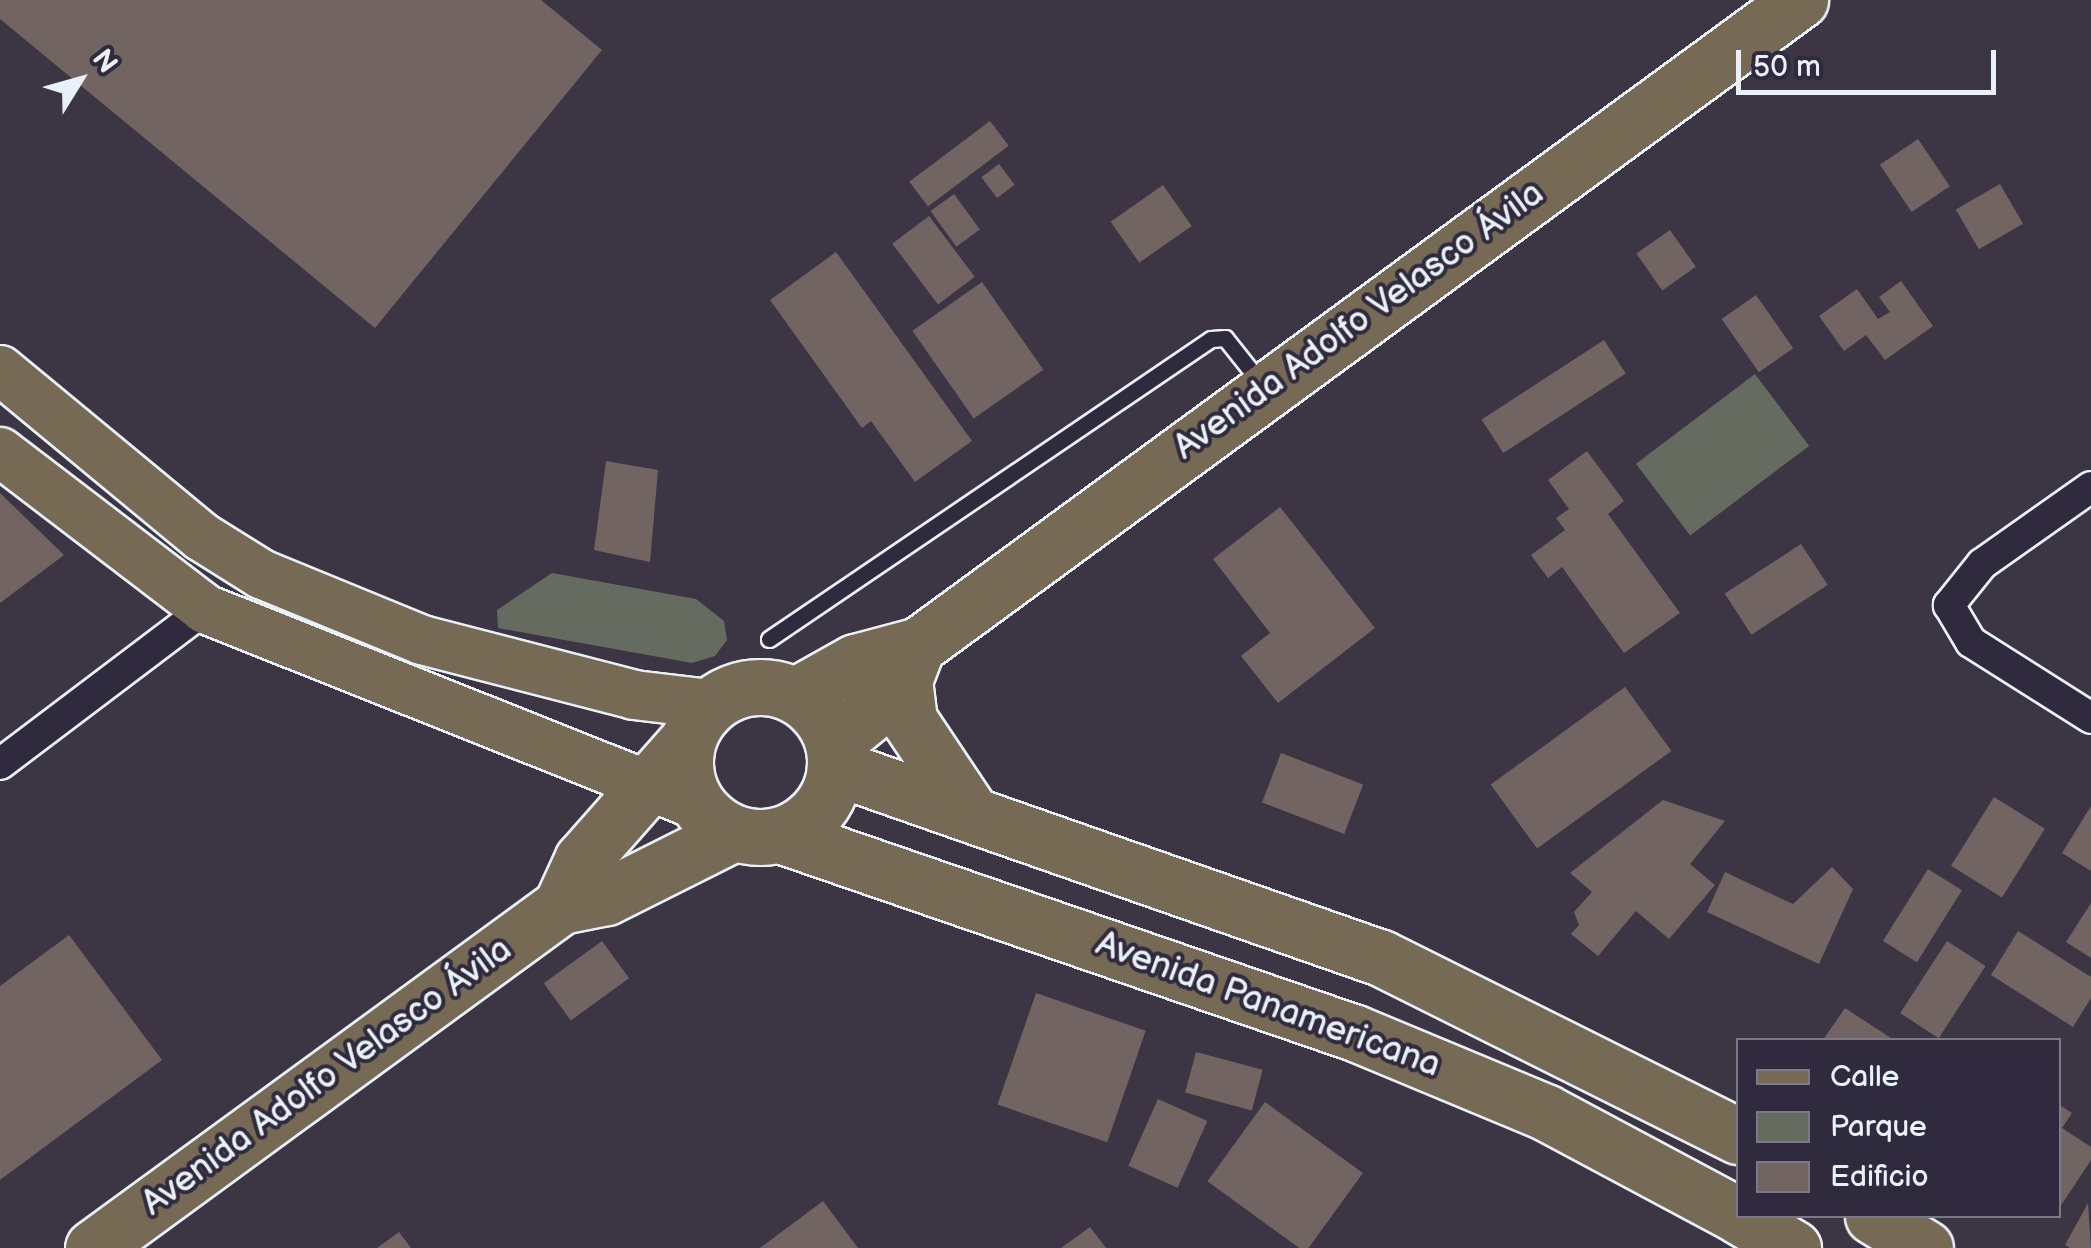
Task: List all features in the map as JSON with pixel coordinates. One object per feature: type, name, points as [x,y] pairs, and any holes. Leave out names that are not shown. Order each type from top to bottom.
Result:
[{"type":"highway","name":"Avenida Adolfo Velasco Ávila","points":[[834,755],[876,708],[918,645],[1800,0]]},
{"type":"highway","name":"Avenida Adolfo Velasco Ávila","points":[[796,695],[855,662],[918,645]]},
{"type":"highway","points":[[918,645],[904,680],[909,720],[969,810]]},
{"type":"highway","points":[[834,755],[818,810],[737,824],[687,785],[699,722],[758,686],[796,695],[834,755],[969,810],[1381,958],[1736,1135]]},
{"type":"highway","name":"Avenida Adolfo Velasco Ávila","points":[[560,906],[582,860],[699,722]]},
{"type":"highway","name":"Avenida Adolfo Velasco Ávila","points":[[92,1248],[560,906],[606,897],[737,824]]},
{"type":"highway","name":"Avenida Panamericana","points":[[737,824],[1355,1033],[1545,1112],[1736,1213]]},
{"type":"highway","name":"Avenida Panamericana","points":[[1744,1218],[1794,1248]]},
{"type":"highway","points":[[1876,1218],[1925,1248]]},
{"type":"main road","points":[[0,370],[202,537],[261,574],[422,640],[634,695],[699,722]]},
{"type":"main road","points":[[0,452],[205,609],[737,824]]},
{"type":"street","points":[[2091,487],[1982,564],[1949,606],[1971,642],[2091,718]]},
{"type":"street","points":[[0,764],[205,609]]},
{"type":"lane","points":[[769,640],[1211,338],[1226,338],[1243,353],[1265,390]]},
{"type":"green space","points":[[1755,374],[1809,446],[1690,536],[1636,464]]},
{"type":"green space","points":[[552,573],[696,599],[724,621],[727,640],[715,656],[692,663],[498,628],[497,610]]},
{"type":"building","points":[[0,0],[541,0],[602,50],[375,328],[0,19]]},
{"type":"building","points":[[990,121],[1009,146],[928,207],[909,182]]},
{"type":"building","points":[[1918,139],[1950,186],[1912,212],[1880,165]]},
{"type":"building","points":[[999,164],[1015,185],[997,198],[981,177]]},
{"type":"building","points":[[2000,184],[2023,224],[1979,249],[1956,210]]},
{"type":"building","points":[[1163,185],[1192,226],[1139,263],[1111,222]]},
{"type":"building","points":[[954,194],[980,230],[956,247],[931,211]]},
{"type":"building","points":[[929,216],[975,277],[938,304],[892,244]]},
{"type":"building","points":[[1670,230],[1696,267],[1662,290],[1636,254]]},
{"type":"building","points":[[836,252],[972,441],[915,482],[871,421],[862,428],[770,300]]},
{"type":"building","points":[[1901,281],[1933,326],[1885,360],[1866,335],[1844,351],[1819,316],[1857,289],[1878,319],[1890,312],[1879,297]]},
{"type":"building","points":[[982,282],[1043,370],[974,418],[912,331]]},
{"type":"building","points":[[1756,295],[1793,348],[1759,372],[1722,319]]},
{"type":"building","points":[[1604,340],[1626,374],[1503,453],[1482,420]]},
{"type":"building","points":[[1587,451],[1624,501],[1608,514],[1680,613],[1624,653],[1562,567],[1548,578],[1531,555],[1565,530],[1556,518],[1569,509],[1548,480]]},
{"type":"building","points":[[606,461],[658,470],[650,562],[594,550]]},
{"type":"building","points":[[0,493],[64,555],[0,603]]},
{"type":"building","points":[[1280,507],[1375,628],[1278,703],[1241,656],[1270,633],[1213,559]]},
{"type":"building","points":[[1801,544],[1828,585],[1751,635],[1725,594]]},
{"type":"building","points":[[1625,687],[1671,751],[1537,848],[1491,785]]},
{"type":"building","points":[[1281,753],[1363,785],[1344,834],[1262,802]]},
{"type":"building","points":[[1994,797],[2045,829],[2002,897],[1951,866]]},
{"type":"building","points":[[1663,800],[1725,821],[1690,864],[1715,885],[1669,939],[1636,911],[1598,956],[1571,934],[1579,925],[1574,912],[1592,892],[1570,873]]},
{"type":"building","points":[[2091,806],[2091,871],[2062,853]]},
{"type":"building","points":[[1832,867],[1853,889],[1819,964],[1707,912],[1725,872],[1793,904]]},
{"type":"building","points":[[1928,869],[1962,890],[1917,962],[1883,941]]},
{"type":"building","points":[[2091,903],[2091,958],[2066,942]]},
{"type":"building","points":[[2018,931],[2091,977],[2091,998],[2073,1027],[1991,975]]},
{"type":"building","points":[[69,935],[162,1060],[0,1180],[0,986]]},
{"type":"building","points":[[602,941],[629,978],[571,1021],[544,983]]},
{"type":"building","points":[[1947,941],[1986,966],[1938,1038],[1900,1013]]},
{"type":"building","points":[[1036,993],[1146,1031],[1107,1142],[998,1105]]},
{"type":"building","points":[[1845,1008],[1891,1038],[1824,1038]]},
{"type":"building","points":[[1196,1052],[1263,1070],[1252,1110],[1185,1093]]},
{"type":"building","points":[[1158,1099],[1207,1121],[1178,1188],[1128,1166]]},
{"type":"building","points":[[1265,1102],[1363,1173],[1308,1248],[1299,1248],[1207,1181]]},
{"type":"building","points":[[2061,1106],[2072,1113],[2062,1128],[2091,1147],[2091,1160],[2061,1205]]},
{"type":"building","points":[[823,1201],[858,1248],[760,1248]]},
{"type":"building","points":[[2088,1203],[2091,1248],[2070,1248],[2065,1245]]},
{"type":"building","points":[[1090,1227],[1106,1248],[1061,1248]]},
{"type":"building","points":[[399,1232],[411,1248],[377,1248]]}]
